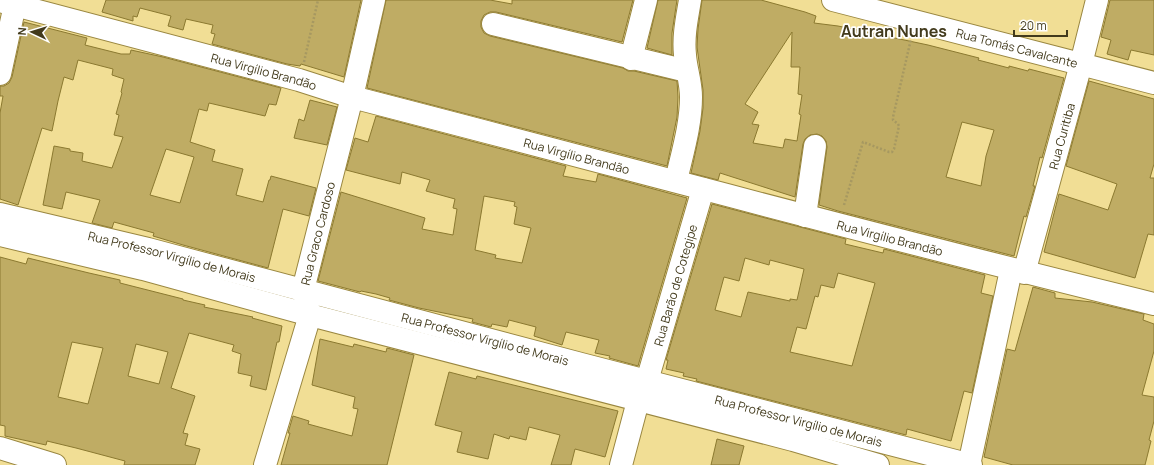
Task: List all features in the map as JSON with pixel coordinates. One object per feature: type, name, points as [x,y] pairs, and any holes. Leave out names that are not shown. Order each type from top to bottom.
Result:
[{"type":"street","name":"Rua Graco Cardoso","points":[[310,315],[304,290],[352,97],[374,0]]},
{"type":"street","points":[[631,58],[646,0]]},
{"type":"street","points":[[676,181],[690,116],[690,77],[687,71],[684,41],[690,0]]},
{"type":"street","name":"Rua Tomás Cavalcante","points":[[833,0],[916,20],[1154,83]]},
{"type":"street","name":"Rua Curitiba","points":[[970,465],[1018,271],[1081,64],[1097,0]]},
{"type":"street","name":"Rua Virgílio Brandão","points":[[10,2],[299,80],[352,97],[676,181],[838,225],[1154,304]]},
{"type":"street","points":[[0,74],[10,2]]},
{"type":"street","points":[[493,24],[687,71]]},
{"type":"street","points":[[806,216],[815,146]]},
{"type":"street","name":"Rua Barão de Cotegipe","points":[[647,381],[703,189]]},
{"type":"street","name":"Rua Professor Virgílio de Morais","points":[[0,214],[146,259],[310,315],[793,440],[878,465]]},
{"type":"street","name":"Rua Professor Virgílio de Morais","points":[[0,235],[146,259],[304,290],[970,465]]},
{"type":"street","points":[[265,465],[310,315]]},
{"type":"street","points":[[579,385],[581,364]]},
{"type":"street","points":[[621,465],[638,401]]},
{"type":"street","points":[[793,440],[800,420]]},
{"type":"street","points":[[0,448],[56,465]]},
{"type":"path","points":[[299,80],[318,0]]},
{"type":"path","points":[[838,225],[863,142],[889,152],[892,152],[894,149],[899,126],[893,120],[893,117],[916,20]]},
{"type":"building","points":[[106,0],[361,0],[344,77],[301,64],[300,66],[287,64],[212,44],[215,34],[211,33],[213,25],[186,19],[183,30],[168,26],[171,16],[140,8],[137,17],[133,16],[133,21],[102,12]]},
{"type":"building","points":[[386,0],[490,0],[512,4],[512,0],[633,0],[622,42],[496,12],[490,12],[484,15],[481,21],[481,27],[484,33],[490,36],[623,68],[628,71],[677,81],[677,117],[667,166],[367,88]]},
{"type":"building","points":[[658,0],[677,0],[672,33],[672,55],[647,48]]},
{"type":"building","points":[[702,0],[761,0],[816,16],[814,23],[838,26],[928,45],[979,58],[978,60],[1009,68],[1009,66],[1028,71],[1029,69],[1064,78],[1042,158],[1040,157],[1033,186],[1035,186],[1026,217],[1024,216],[1014,256],[819,205],[827,147],[826,141],[822,136],[817,134],[810,135],[805,139],[803,144],[795,197],[720,173],[718,180],[691,173],[700,131],[703,108],[703,90],[697,47]],"holes":[[[792,32],[791,67],[800,67],[798,94],[802,95],[797,141],[785,139],[783,148],[753,143],[759,125],[752,124],[758,112],[745,104]],[[962,122],[994,130],[986,156],[981,186],[946,177]]]},
{"type":"building","points":[[1110,0],[1154,0],[1154,55],[1131,50],[1128,60],[1107,54],[1111,40],[1101,37]]},
{"type":"building","points":[[24,22],[87,38],[85,45],[121,54],[130,54],[131,50],[163,57],[281,88],[276,105],[269,104],[265,116],[209,103],[207,111],[199,109],[190,142],[215,150],[212,161],[243,169],[236,195],[263,202],[271,176],[316,188],[309,216],[283,209],[268,268],[183,245],[153,236],[154,233],[114,222],[112,228],[92,223],[100,200],[66,192],[62,209],[43,205],[54,146],[83,153],[82,161],[112,168],[123,137],[114,135],[119,115],[116,114],[124,79],[112,75],[113,69],[78,60],[73,80],[64,77],[52,131],[42,128],[18,205],[0,199],[0,113],[3,96],[0,96],[0,86],[4,86],[9,83],[12,77]],"holes":[[[166,149],[194,157],[180,203],[150,195]]]},
{"type":"building","points":[[1089,81],[1154,99],[1154,164],[1150,178],[1154,178],[1154,235],[1148,234],[1135,278],[1044,252],[1059,194],[1108,210],[1117,184],[1066,166]]},
{"type":"building","points":[[310,100],[337,107],[327,145],[294,138],[299,119],[304,121]]},
{"type":"building","points":[[376,116],[566,166],[563,176],[596,182],[598,174],[687,198],[638,366],[609,358],[610,356],[595,353],[599,340],[566,332],[562,345],[534,336],[536,327],[509,320],[507,327],[492,324],[491,327],[472,322],[473,319],[419,308],[389,300],[390,298],[376,294],[360,292],[318,281],[341,192],[425,218],[422,229],[453,235],[457,209],[453,208],[455,199],[426,191],[430,180],[402,172],[400,184],[346,170],[355,138],[368,142]],"holes":[[[484,196],[515,202],[514,206],[517,207],[514,224],[531,228],[522,263],[495,258],[496,255],[475,250]]]},
{"type":"building","points":[[712,204],[846,239],[845,244],[883,253],[884,249],[985,275],[981,293],[993,296],[972,393],[964,391],[951,441],[907,429],[906,435],[696,381],[697,379],[683,376],[684,373],[666,369],[668,360],[666,360]],"holes":[[[745,258],[769,265],[770,260],[804,269],[797,300],[790,299],[790,301],[748,292],[741,317],[715,310],[724,277],[739,281]],[[838,273],[875,283],[852,366],[790,352],[797,327],[806,329],[815,296],[818,297],[821,285],[834,288]]]},
{"type":"building","points":[[0,257],[26,264],[28,258],[120,280],[120,283],[205,305],[204,307],[253,317],[252,318],[282,326],[266,390],[250,386],[252,376],[238,373],[241,354],[232,351],[234,345],[189,333],[171,388],[195,396],[183,433],[188,434],[185,445],[200,449],[195,465],[124,465],[125,461],[76,448],[47,441],[46,445],[5,436],[5,426],[0,425]],"holes":[[[72,342],[103,348],[88,404],[58,397]],[[136,344],[168,352],[159,384],[128,376]]]},
{"type":"building","points":[[1033,287],[1055,293],[1055,298],[1092,302],[1144,314],[1143,320],[1154,324],[1154,351],[1142,395],[1154,397],[1154,421],[1145,465],[1013,465],[984,457],[1007,349],[1015,351]]},
{"type":"building","points":[[320,339],[353,347],[354,344],[386,352],[387,348],[414,355],[387,465],[281,465],[293,416],[309,421],[308,424],[352,436],[358,409],[353,408],[355,397],[312,385]]},
{"type":"building","points":[[449,372],[476,379],[477,376],[618,411],[605,457],[575,449],[571,465],[551,465],[560,435],[529,427],[526,440],[510,436],[509,439],[494,434],[488,459],[457,452],[462,432],[435,425]]},
{"type":"building","points":[[717,439],[744,446],[739,465],[711,465]]},
{"type":"district","name":"Autran Nunes","points":[[894,31]]}]
